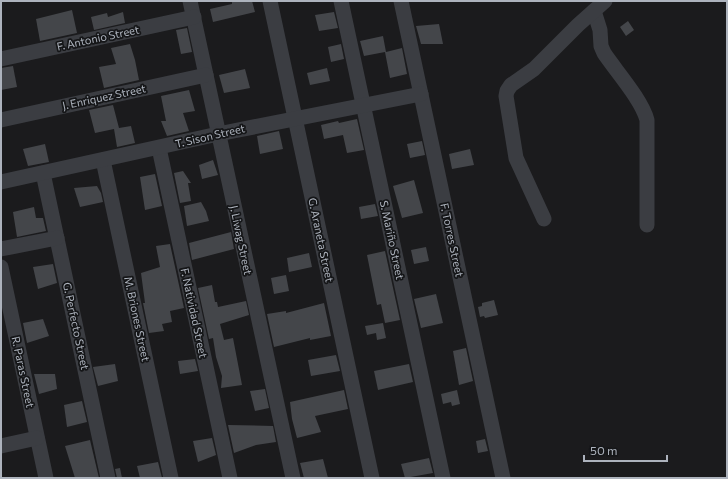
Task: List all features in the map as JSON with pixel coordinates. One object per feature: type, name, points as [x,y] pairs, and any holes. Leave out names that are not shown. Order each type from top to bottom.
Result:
[{"type":"street","name":"J. Liwag Street","points":[[190,1],[293,478]]},
{"type":"street","name":"G. Araneta Street","points":[[270,1],[372,478]]},
{"type":"street","name":"S. Mariño Street","points":[[341,1],[443,478]]},
{"type":"street","name":"F. Torres Street","points":[[401,1],[503,478]]},
{"type":"street","points":[[544,219],[516,158],[506,96],[507,91],[511,85],[534,69],[578,25],[605,1]]},
{"type":"street","points":[[594,12],[600,30],[601,46],[604,53],[645,112],[647,120],[647,225]]},
{"type":"street","name":"F. Antonio Street","points":[[1,59],[194,17]]},
{"type":"street","name":"J. Enriquez Street","points":[[1,120],[206,75]]},
{"type":"street","name":"T. Sison Street","points":[[1,182],[218,134],[421,94]]},
{"type":"street","name":"F. Natividad Street","points":[[159,148],[230,478]]},
{"type":"street","name":"M. Briones Street","points":[[103,160],[171,478]]},
{"type":"street","name":"G. Perfecto Street","points":[[43,173],[108,478]]},
{"type":"street","points":[[1,249],[57,238]]},
{"type":"street","name":"R. Paras Street","points":[[1,267],[36,438],[46,478]]},
{"type":"street","points":[[1,446],[36,438]]},
{"type":"building","points":[[252,1],[255,12],[213,22],[210,9],[232,4],[232,2]]},
{"type":"building","points":[[72,10],[77,33],[40,41],[36,19]]},
{"type":"building","points":[[123,12],[125,23],[94,30],[91,17],[107,13],[108,17]]},
{"type":"building","points":[[334,12],[338,28],[319,31],[315,15]]},
{"type":"building","points":[[628,21],[634,30],[626,36],[620,27]]},
{"type":"building","points":[[439,24],[443,44],[421,44],[416,26]]},
{"type":"building","points":[[187,28],[192,52],[181,54],[176,30]]},
{"type":"building","points":[[383,36],[386,52],[402,48],[407,74],[390,78],[385,52],[364,56],[360,41]]},
{"type":"building","points":[[130,44],[139,80],[104,88],[99,67],[116,64],[111,48]]},
{"type":"building","points":[[341,44],[344,59],[331,62],[328,47]]},
{"type":"building","points":[[13,66],[17,87],[1,90],[1,68]]},
{"type":"building","points":[[327,68],[330,81],[310,85],[307,73]]},
{"type":"building","points":[[245,69],[250,88],[224,93],[219,75]]},
{"type":"building","points":[[189,90],[195,111],[183,113],[189,131],[167,136],[161,121],[166,121],[161,96]]},
{"type":"building","points":[[113,105],[119,128],[131,126],[135,143],[117,147],[114,129],[95,133],[89,110]]},
{"type":"building","points":[[357,119],[364,150],[347,153],[343,135],[324,139],[321,125]]},
{"type":"building","points":[[279,131],[283,149],[260,154],[257,136]]},
{"type":"building","points":[[422,141],[425,155],[410,158],[407,144]]},
{"type":"building","points":[[45,144],[49,162],[28,166],[23,149]]},
{"type":"building","points":[[470,149],[474,165],[452,169],[449,154]]},
{"type":"building","points":[[213,160],[218,175],[202,179],[199,165]]},
{"type":"building","points":[[183,171],[191,183],[188,183],[191,201],[180,203],[174,173]]},
{"type":"building","points":[[155,174],[162,206],[145,210],[140,177]]},
{"type":"building","points":[[414,180],[423,213],[402,218],[393,186]]},
{"type":"building","points":[[97,186],[101,193],[103,202],[80,207],[74,188]]},
{"type":"building","points":[[201,202],[209,221],[187,226],[184,206]]},
{"type":"building","points":[[375,204],[378,216],[361,219],[359,207]]},
{"type":"building","points":[[34,207],[36,218],[43,218],[46,231],[17,237],[13,212]]},
{"type":"building","points":[[231,232],[234,249],[192,260],[189,243]]},
{"type":"building","points":[[170,244],[184,308],[170,311],[172,322],[162,324],[164,331],[149,333],[143,303],[145,303],[141,273],[160,267],[156,246]]},
{"type":"building","points":[[426,247],[429,261],[414,264],[411,250]]},
{"type":"building","points":[[385,251],[400,320],[385,323],[381,304],[377,305],[367,255]]},
{"type":"building","points":[[309,253],[312,267],[289,272],[287,258]]},
{"type":"building","points":[[53,264],[57,283],[38,289],[33,267]]},
{"type":"building","points":[[286,275],[289,291],[274,294],[271,278]]},
{"type":"building","points":[[212,285],[215,302],[217,302],[218,307],[246,301],[249,315],[220,324],[224,340],[233,338],[242,385],[221,388],[222,376],[216,357],[213,338],[209,339],[198,288]]},
{"type":"building","points":[[436,294],[443,323],[421,328],[414,299]]},
{"type":"building","points":[[494,300],[498,315],[485,318],[484,316],[480,317],[478,307],[482,306],[482,303]]},
{"type":"building","points":[[324,303],[331,336],[310,340],[310,338],[274,347],[267,314],[286,311],[286,313]]},
{"type":"building","points":[[43,319],[49,336],[27,343],[23,323]]},
{"type":"building","points":[[383,323],[386,338],[377,340],[376,333],[367,335],[365,326]]},
{"type":"building","points":[[466,348],[473,381],[459,385],[453,351]]},
{"type":"building","points":[[336,355],[340,371],[311,376],[308,360]]},
{"type":"building","points":[[195,359],[198,371],[180,374],[178,361]]},
{"type":"building","points":[[115,364],[118,381],[98,386],[93,367]]},
{"type":"building","points":[[409,364],[413,382],[378,390],[374,371]]},
{"type":"building","points":[[34,374],[55,374],[57,389],[39,394]]},
{"type":"building","points":[[265,389],[269,408],[255,411],[250,391]]},
{"type":"building","points":[[344,390],[348,409],[315,416],[321,432],[297,438],[292,419],[290,402]]},
{"type":"building","points":[[457,390],[460,404],[452,406],[451,402],[443,404],[441,394]]},
{"type":"building","points":[[82,401],[87,422],[67,427],[64,405]]},
{"type":"building","points":[[228,425],[273,426],[276,442],[256,445],[234,453]]},
{"type":"building","points":[[212,438],[216,455],[198,462],[193,441]]},
{"type":"building","points":[[485,439],[488,451],[478,453],[476,441]]},
{"type":"building","points":[[90,440],[99,478],[75,478],[65,446]]},
{"type":"building","points":[[429,458],[433,473],[405,478],[401,464]]},
{"type":"building","points":[[323,459],[328,478],[304,478],[300,463]]},
{"type":"building","points":[[158,462],[162,478],[140,478],[137,466]]},
{"type":"building","points":[[120,468],[122,478],[117,478],[115,469]]}]
